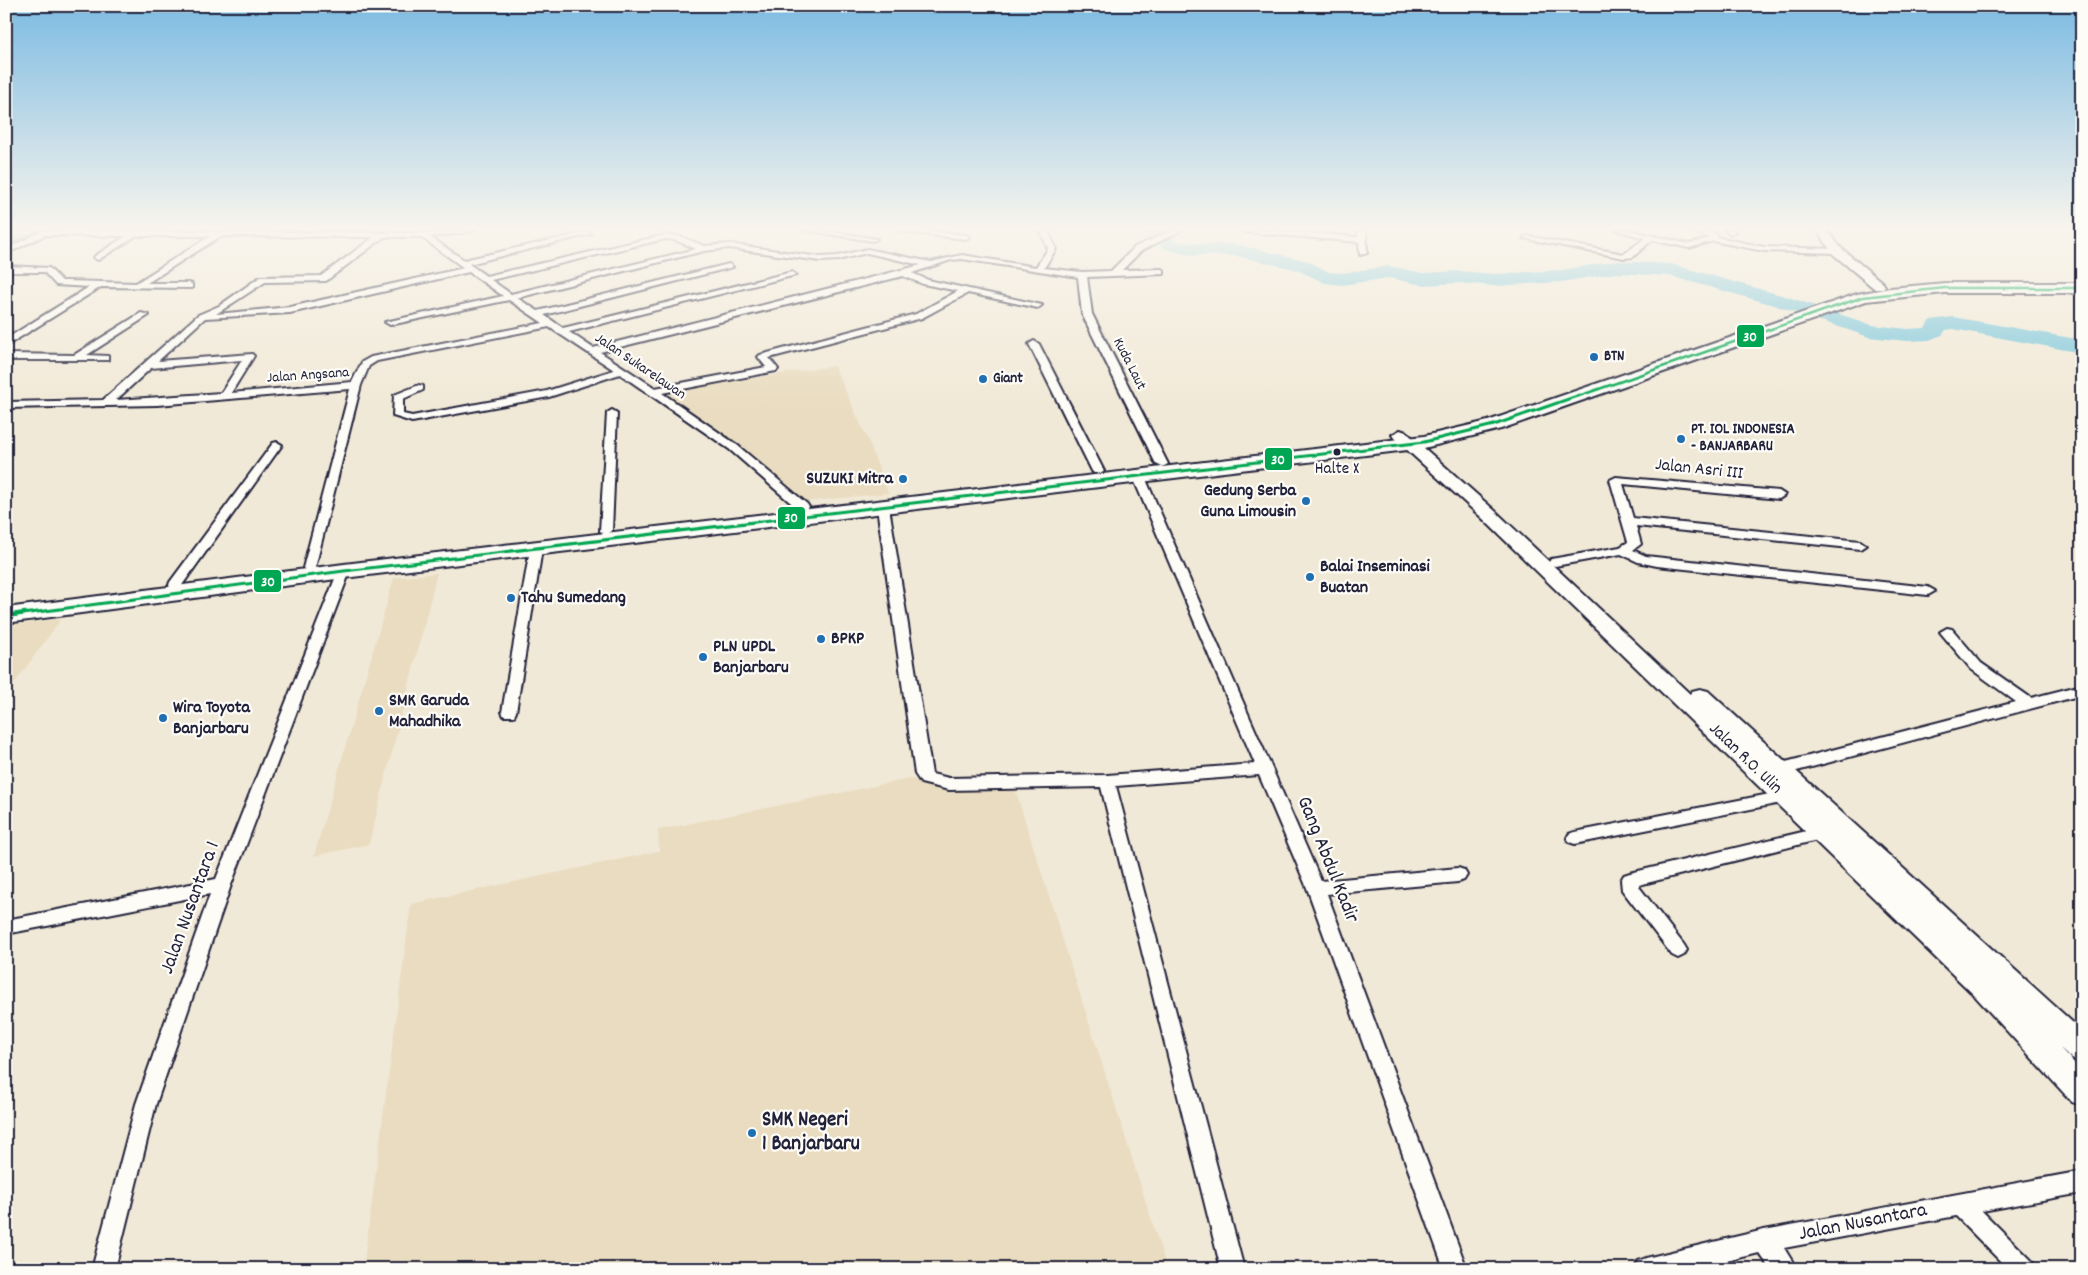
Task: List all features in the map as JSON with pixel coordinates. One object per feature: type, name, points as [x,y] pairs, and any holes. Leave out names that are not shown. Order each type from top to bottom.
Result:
[{"type":"highway","points":[[1814,310],[1852,291],[1860,290]]},
{"type":"highway","points":[[6,605],[803,506],[1138,475],[1494,425],[1814,310],[1863,297],[1910,290]]},
{"type":"highway","points":[[6,616],[344,570],[883,507],[961,492],[1098,471],[1412,438]]},
{"type":"main road","name":"Jalan R.O. Ulin","points":[[1412,438],[1555,562],[1778,770],[1956,947]]},
{"type":"main road","name":"Jalan R.O. Ulin","points":[[1494,511],[1822,833],[1997,984],[2082,1050]]},
{"type":"main road","name":"Jalan R.O. Ulin","points":[[1997,984],[2082,1092]]},
{"type":"street","points":[[6,343],[91,290]]},
{"type":"street","points":[[106,403],[200,318],[222,308],[248,290]]},
{"type":"street","points":[[200,318],[290,310],[380,290]]},
{"type":"street","name":"Jalan Sukarelawan","points":[[499,290],[733,448],[776,486],[803,506]]},
{"type":"street","points":[[390,322],[540,290]]},
{"type":"street","points":[[537,314],[637,290]]},
{"type":"street","points":[[561,331],[732,290]]},
{"type":"street","points":[[591,351],[838,290]]},
{"type":"street","points":[[652,392],[773,368],[763,357],[919,316],[967,290],[1038,305]]},
{"type":"street","name":"Kuda Laut","points":[[1084,290],[1087,314],[1162,464]]},
{"type":"street","points":[[76,358],[144,315]]},
{"type":"street","points":[[356,385],[362,366],[374,359],[551,324]]},
{"type":"street","points":[[1034,344],[1098,471]]},
{"type":"street","points":[[150,365],[250,356],[222,398]]},
{"type":"street","points":[[6,357],[104,358]]},
{"type":"street","points":[[419,388],[398,398],[398,416],[400,418],[412,419],[535,398],[578,386],[620,371]]},
{"type":"street","name":"Jalan Angsana","points":[[6,405],[222,398],[356,385],[309,568]]},
{"type":"street","points":[[606,531],[612,413]]},
{"type":"street","points":[[175,585],[277,444]]},
{"type":"street","name":"Gang Abdul Kadir","points":[[1138,475],[1316,888],[1456,1269]]},
{"type":"street","name":"Jalan Asri III","points":[[1627,521],[1616,480],[1779,495]]},
{"type":"street","points":[[883,507],[923,774],[927,779],[949,784],[1108,781],[1266,769]]},
{"type":"street","points":[[1555,562],[1623,550],[1635,544],[1627,521],[1860,545]]},
{"type":"street","points":[[509,712],[536,549]]},
{"type":"street","points":[[1623,550],[1642,559],[1657,562],[1928,590]]},
{"type":"street","name":"Jalan Nusantara 1","points":[[103,1269],[146,1104],[222,885],[344,570]]},
{"type":"street","points":[[1947,632],[1976,666],[2030,705]]},
{"type":"street","points":[[1778,770],[2082,690]]},
{"type":"street","points":[[1108,781],[1232,1269]]},
{"type":"street","points":[[1575,838],[1785,797]]},
{"type":"street","points":[[1678,950],[1631,890],[1630,880],[1822,833]]},
{"type":"street","points":[[1316,888],[1458,874]]},
{"type":"street","points":[[6,927],[222,885]]},
{"type":"street","name":"Jalan Nusantara","points":[[1646,1269],[1764,1241],[2082,1182]]},
{"type":"street","points":[[1960,1205],[2024,1269]]},
{"type":"street","points":[[1764,1241],[1786,1269]]},
{"type":"shaded area","points":[[834,366],[868,440],[888,493],[803,502],[750,455],[659,392]]},
{"type":"shaded area","name":"SMK Garuda Mahadhika","points":[[437,573],[369,844],[314,856],[394,578]]},
{"type":"shaded area","points":[[61,619],[6,695],[6,626]]},
{"type":"shaded area","name":"SMK Negeri 1 Banjarbaru","points":[[909,779],[1015,789],[1167,1269],[363,1269],[411,904],[659,851],[658,830]]},
{"type":"waterway","points":[[1740,290],[1781,301],[1869,331],[1907,335],[1929,334],[1935,331],[1938,324],[1953,323],[2082,347]]},
{"type":"transit line","name":"30","points":[[6,616],[344,571],[1424,442],[1494,425],[1863,297],[1924,290]]},
{"type":"place","name":"BTN","points":[[1594,357]]},
{"type":"place","name":"Giant","points":[[983,379]]},
{"type":"place","name":"PT. IOL INDONESIA - BANJARBARU","points":[[1681,439]]},
{"type":"place","name":"Halte X","points":[[1337,452]]},
{"type":"place","name":"SUZUKI Mitra","points":[[903,479]]},
{"type":"place","name":"Gedung Serba Guna Limousin","points":[[1306,501]]},
{"type":"place","name":"Balai Inseminasi Buatan","points":[[1310,577]]},
{"type":"place","name":"Tahu Sumedang","points":[[511,598]]},
{"type":"place","name":"BPKP","points":[[821,639]]},
{"type":"place","name":"PLN UPDL Banjarbaru","points":[[703,657]]},
{"type":"place","name":"SMK Garuda Mahadhika","points":[[379,711]]},
{"type":"place","name":"Wira Toyota Banjarbaru","points":[[163,718]]},
{"type":"place","name":"SMK Negeri 1 Banjarbaru","points":[[752,1133]]}]
